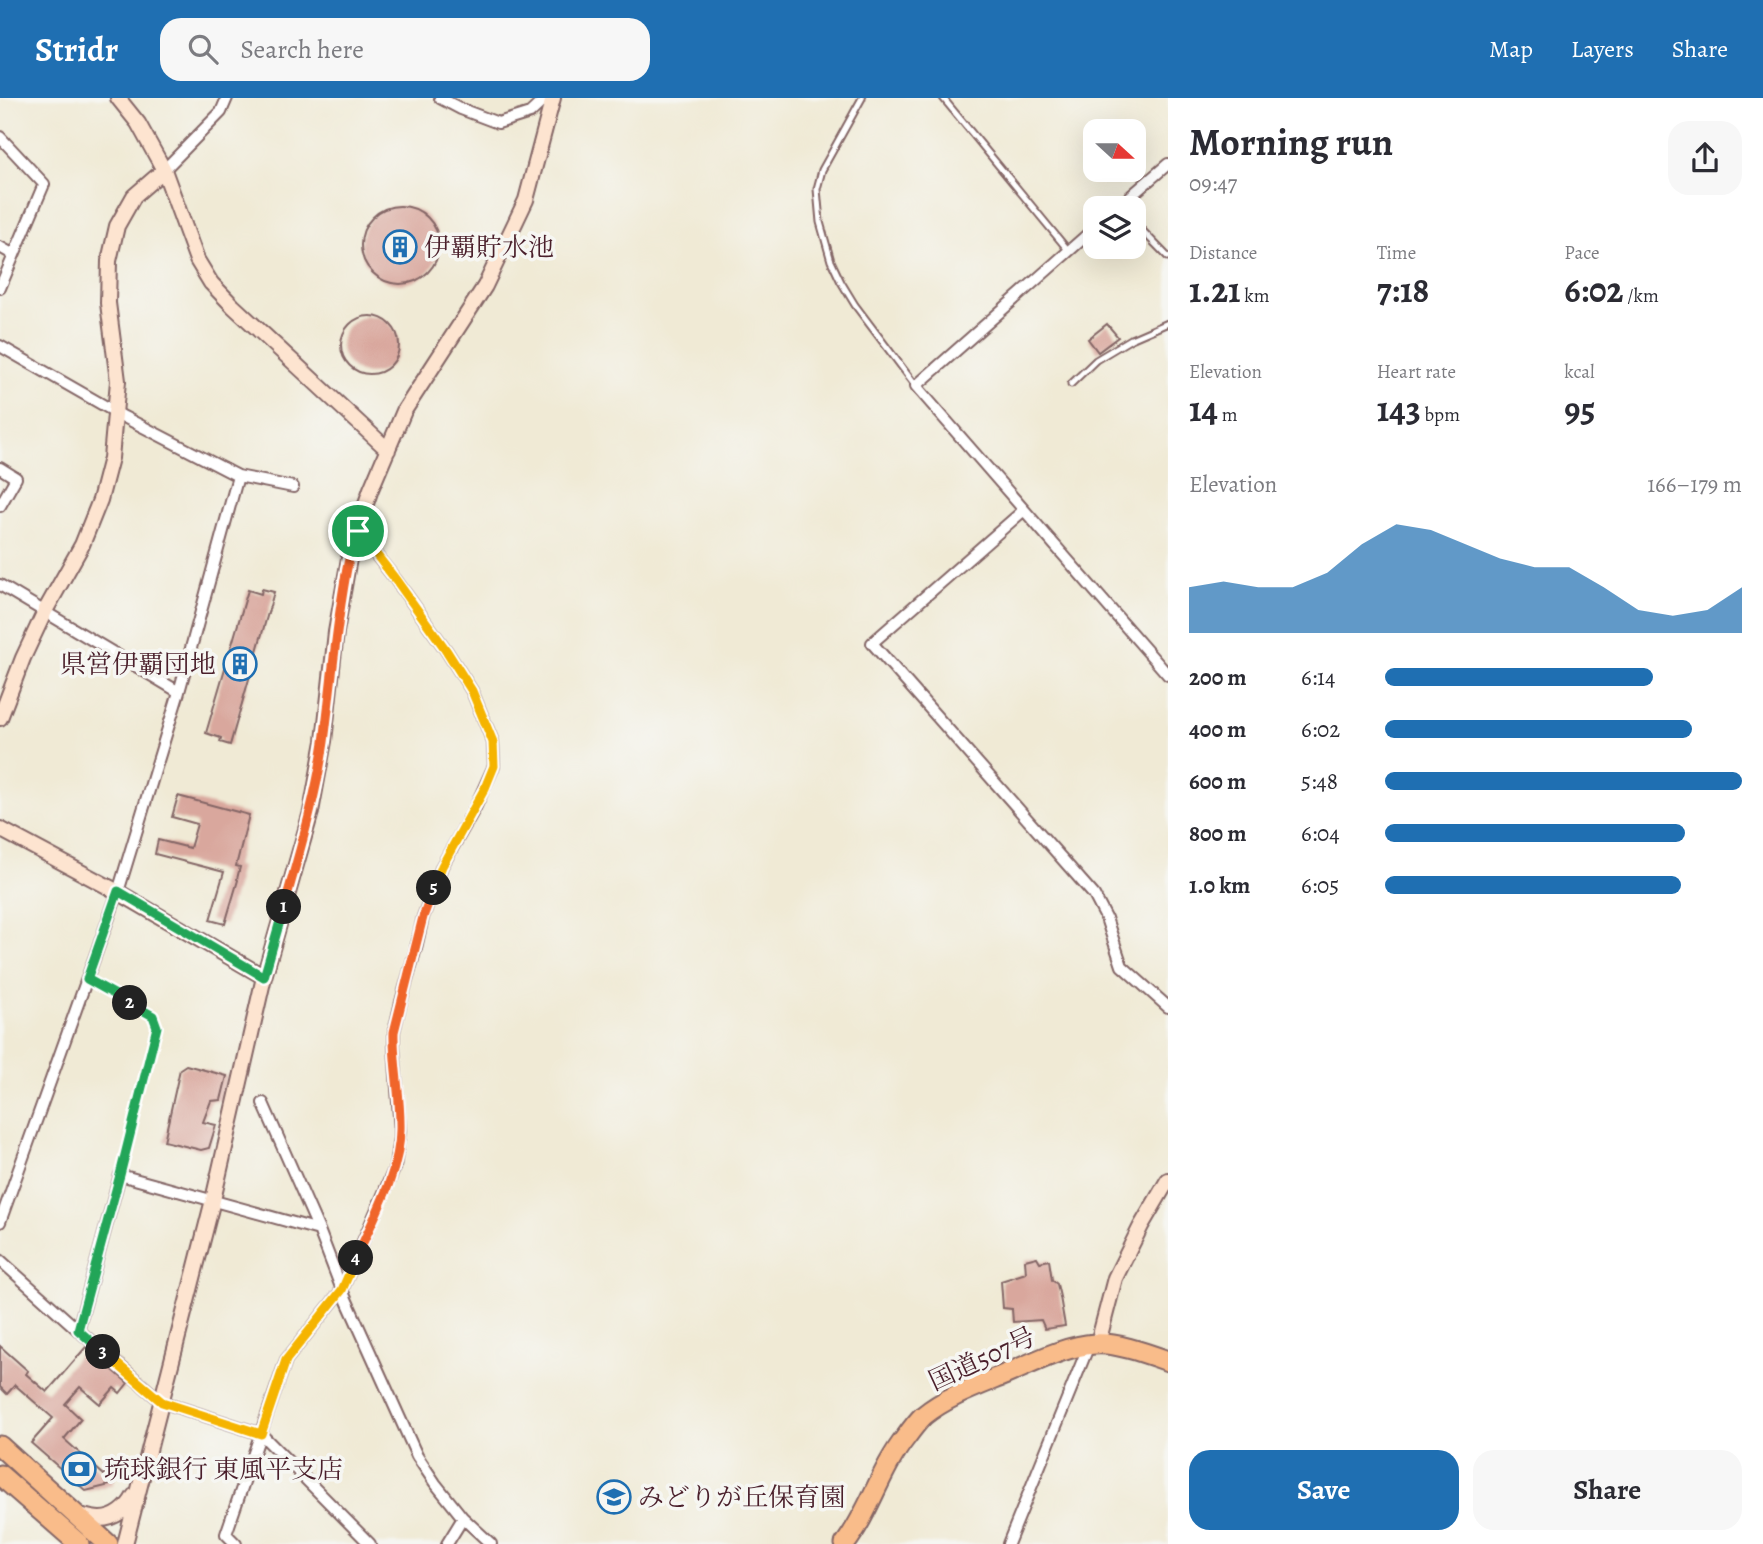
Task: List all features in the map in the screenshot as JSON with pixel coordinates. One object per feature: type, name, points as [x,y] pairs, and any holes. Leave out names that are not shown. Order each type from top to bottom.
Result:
[{"type":"highway","name":"国道507号","points":[[845,1544],[854,1533],[889,1461],[922,1417],[946,1402],[1054,1354],[1093,1344],[1152,1355],[1168,1361]]},
{"type":"highway","points":[[0,1446],[108,1544]]},
{"type":"highway","points":[[0,1475],[79,1544]]},
{"type":"street","points":[[118,98],[138,123],[164,170],[197,260],[211,284],[388,450]]},
{"type":"street","points":[[0,718],[23,658],[82,544],[100,500],[111,458],[118,381],[108,303],[109,261],[117,226],[134,196],[164,170],[221,112],[227,98]]},
{"type":"street","points":[[440,98],[462,104],[498,123],[530,113],[546,98]]},
{"type":"street","points":[[125,1544],[213,1200],[264,977],[311,812],[324,741],[336,632],[351,547],[371,489],[404,411],[485,286],[526,201],[553,98]]},
{"type":"street","points":[[0,137],[44,184],[0,288]]},
{"type":"street","points":[[1132,196],[1168,164]]},
{"type":"street","points":[[1083,238],[916,386],[1168,675]]},
{"type":"street","points":[[0,247],[14,255]]},
{"type":"street","points":[[0,346],[116,412],[239,476],[293,488]]},
{"type":"street","points":[[0,468],[16,478],[0,506]]},
{"type":"street","points":[[0,1222],[118,891],[179,692],[239,476]]},
{"type":"street","points":[[1024,510],[872,643],[1094,895],[1107,918],[1122,966],[1168,1007]]},
{"type":"street","points":[[236,1544],[226,1534],[286,1360],[342,1290],[395,1167],[400,1131],[394,1032],[423,917],[442,866],[475,808],[494,766],[493,742],[472,691],[446,650],[358,531]]},
{"type":"street","points":[[0,585],[179,692]]},
{"type":"street","points":[[0,830],[118,891],[264,977]]},
{"type":"street","points":[[263,1103],[319,1230],[342,1290],[417,1456],[463,1518],[491,1544]]},
{"type":"street","points":[[78,1330],[120,1175],[319,1230]]},
{"type":"street","points":[[1008,1544],[1093,1344],[1115,1278],[1168,1180]]},
{"type":"street","points":[[0,1260],[162,1402],[261,1434],[370,1544]]},
{"type":"street","points":[[75,1514],[101,1519],[119,1513],[130,1503],[141,1484]]},
{"type":"street","points":[[447,1544],[463,1518]]},
{"type":"lane","points":[[862,98],[822,170],[817,189],[820,222],[831,261],[841,282],[916,386]]},
{"type":"lane","points":[[943,98],[1068,250]]},
{"type":"lane","points":[[1146,234],[1168,257]]},
{"type":"lane","points":[[1071,384],[1096,360],[1131,339],[1168,323]]},
{"type":"lane","points":[[87,979],[153,1016],[157,1027],[120,1175]]},
{"type":"building","name":"伊覇貯水池","points":[[400,206],[415,209],[427,218],[436,230],[439,245],[436,260],[427,272],[415,281],[400,284],[385,281],[373,272],[364,260],[361,245],[364,230],[373,218],[385,209]]},
{"type":"building","name":"伊覇貯水池","points":[[364,316],[376,316],[391,324],[399,339],[399,351],[391,366],[376,374],[364,374],[349,366],[341,351],[341,339],[349,324]]},
{"type":"building","points":[[1107,324],[1118,337],[1098,352],[1088,339]]},
{"type":"building","name":"県営伊覇団地","points":[[262,589],[274,592],[230,745],[220,742],[221,738],[206,733],[248,590],[261,594]]},
{"type":"building","points":[[178,796],[249,815],[236,866],[240,867],[238,880],[225,924],[210,920],[224,872],[155,854],[158,840],[190,848],[197,824],[172,817]]},
{"type":"building","points":[[186,1065],[227,1076],[221,1100],[211,1101],[203,1122],[216,1125],[209,1148],[201,1150],[164,1141],[180,1069]]},
{"type":"building","points":[[1037,1257],[1040,1262],[1049,1260],[1052,1280],[1057,1284],[1065,1326],[1045,1329],[1041,1320],[1013,1322],[1012,1309],[1003,1308],[1001,1281],[1026,1273],[1025,1260]]},
{"type":"building","points":[[0,1346],[47,1392],[86,1347],[128,1383],[120,1393],[114,1388],[100,1404],[80,1387],[65,1404],[81,1419],[64,1439],[104,1475],[106,1473],[115,1479],[112,1482],[114,1484],[86,1491],[31,1443],[53,1418],[15,1385],[7,1394],[0,1387]]},
{"type":"place","name":"伊覇貯水池","points":[[400,247]]},
{"type":"place","name":"県営伊覇団地","points":[[240,664]]},
{"type":"place","name":"琉球銀行 東風平支店","points":[[79,1469]]},
{"type":"place","name":"みどりが丘保育園","points":[[614,1497]]},
{"type":"route","points":[[358,531],[446,650],[472,691],[493,742],[494,766],[475,808],[442,866],[423,917],[401,1002],[394,1032],[400,1131],[395,1167],[342,1290],[286,1360],[261,1434],[162,1402],[78,1330],[157,1027],[153,1016],[87,979],[118,891],[264,977],[311,812],[324,741],[336,632],[347,566],[358,531]]}]
